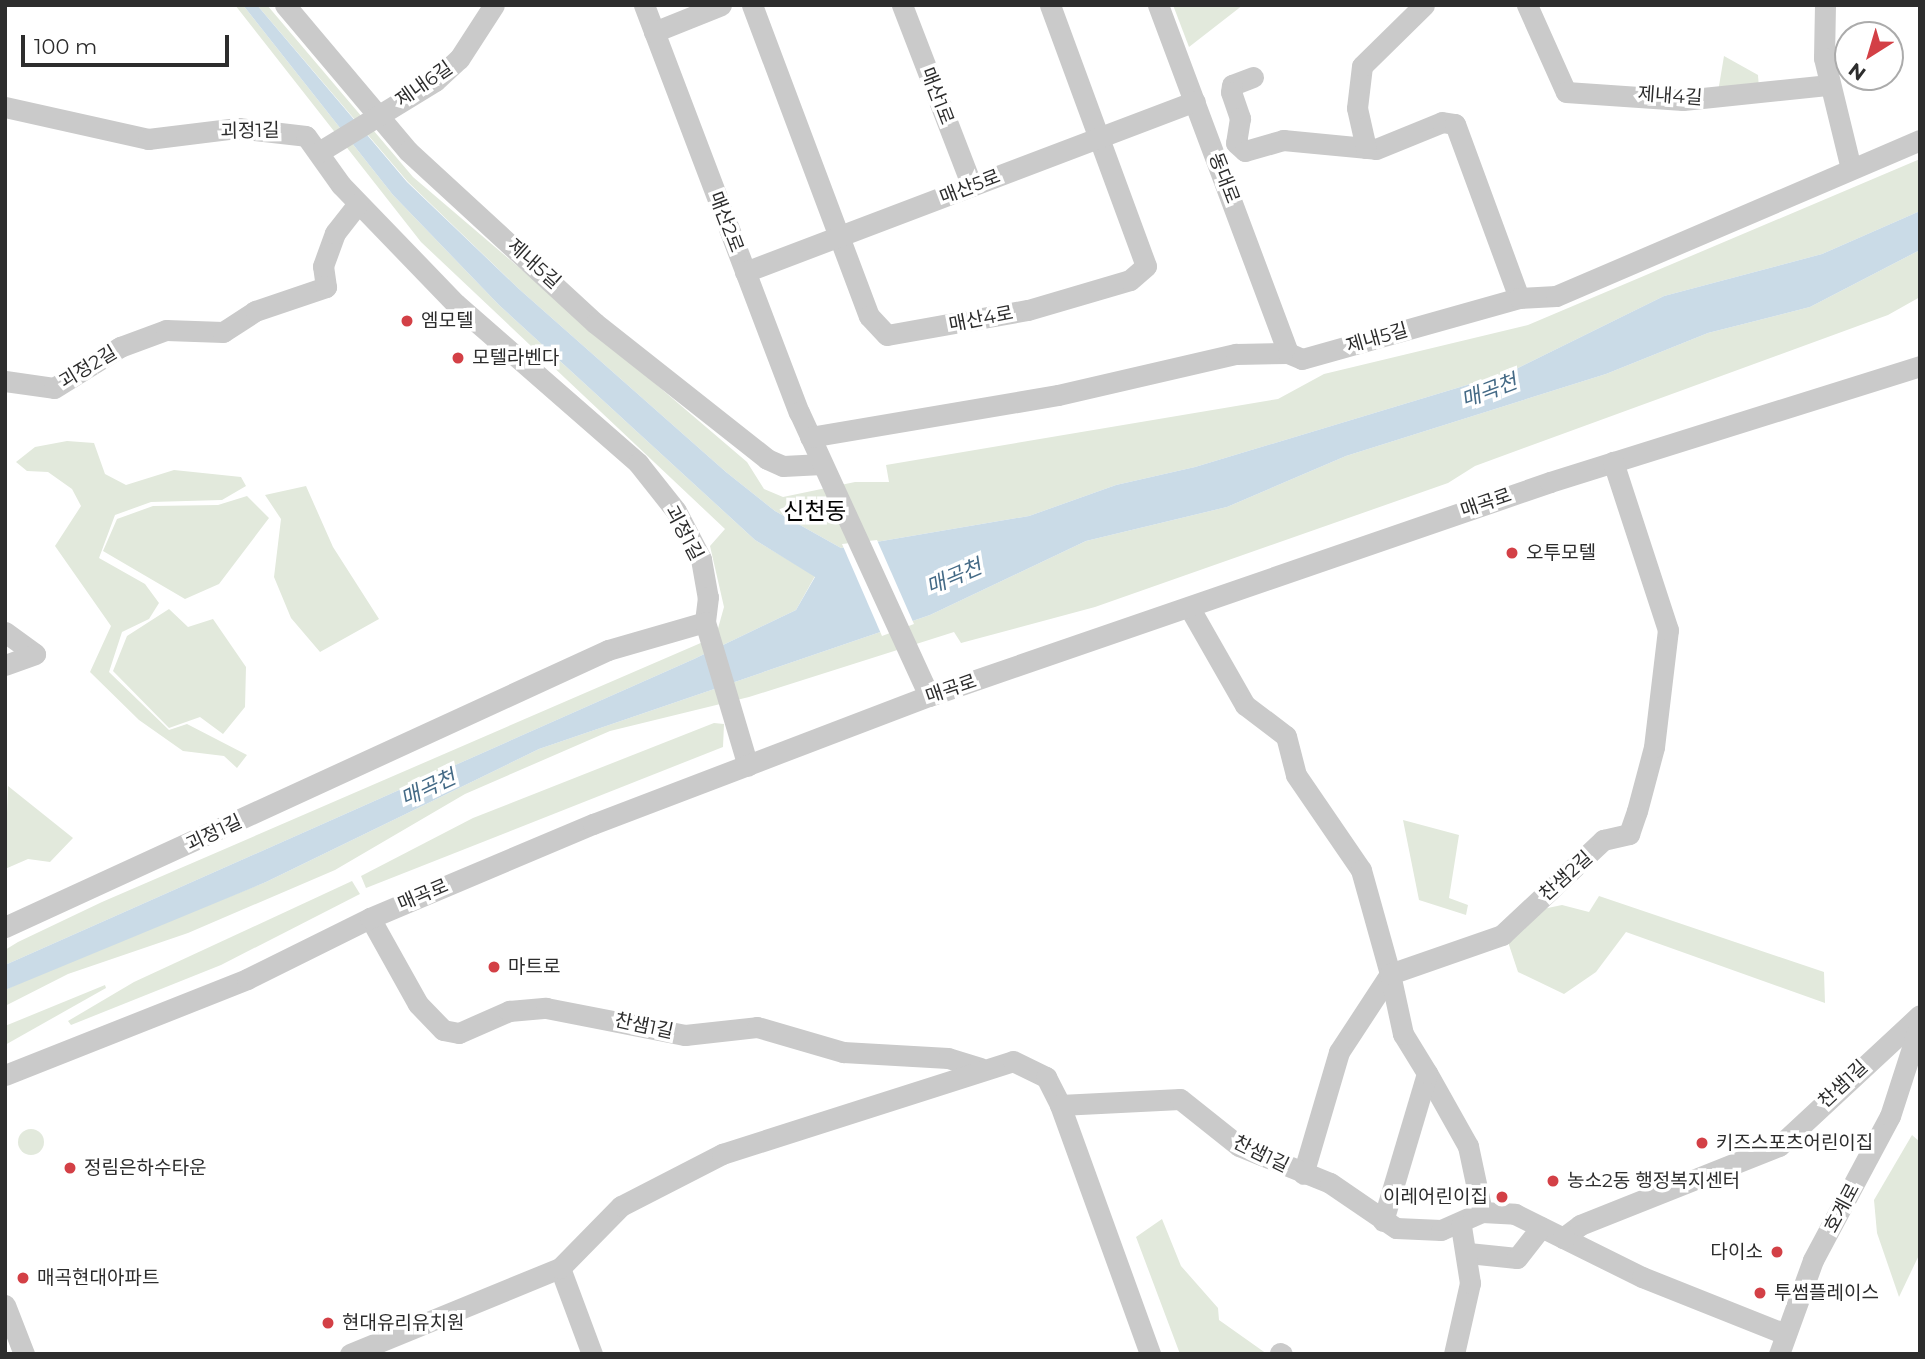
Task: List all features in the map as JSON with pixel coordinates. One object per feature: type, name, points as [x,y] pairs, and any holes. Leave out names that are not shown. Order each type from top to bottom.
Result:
[{"type":"street","name":"제내5길","points":[[285,5],[374,118],[595,323],[767,459],[791,466],[825,470]]},
{"type":"street","name":"제내6길","points":[[325,148],[459,60],[494,5]]},
{"type":"street","name":"매산2로","points":[[644,5],[810,437],[929,696]]},
{"type":"street","points":[[654,32],[721,5]]},
{"type":"street","name":"매산4로","points":[[752,5],[869,316],[887,335],[1028,310],[1130,280],[1147,257],[1050,5]]},
{"type":"street","name":"매산1로","points":[[902,5],[972,186]]},
{"type":"street","name":"동대로","points":[[1158,5],[1288,353]]},
{"type":"street","points":[[1366,148],[1357,108],[1363,66],[1424,5]]},
{"type":"street","name":"제내4길","points":[[1527,5],[1566,92],[1683,100],[1829,85]]},
{"type":"street","points":[[1825,5],[1829,85],[1851,169]]},
{"type":"street","points":[[1253,77],[1232,85],[1240,149],[1300,140],[1366,148],[1390,148],[1442,121],[1455,124],[1520,298]]},
{"type":"street","name":"매산5로","points":[[746,272],[1195,101]]},
{"type":"street","name":"괴정1길","points":[[5,107],[148,139],[238,128],[291,131],[325,148],[358,204],[533,378],[638,463],[676,512],[701,559],[707,631],[608,650],[5,927]]},
{"type":"street","name":"제내5길","points":[[810,437],[1058,395],[1236,354],[1288,353],[1302,359],[1520,298],[1556,296],[1920,140]]},
{"type":"street","name":"괴정2길","points":[[5,380],[54,388],[131,343],[166,330],[223,332],[255,311],[326,287],[323,266],[335,233],[358,204]]},
{"type":"street","name":"매곡로","points":[[5,1076],[247,979],[370,918],[929,696],[1613,462],[1920,366]]},
{"type":"street","name":"찬샘2길","points":[[1390,974],[1502,935],[1603,840],[1629,834],[1654,747],[1668,630],[1613,462]]},
{"type":"street","points":[[1189,607],[1245,705],[1286,736],[1296,775],[1362,870],[1403,1034],[1468,1146],[1482,1212],[1515,1214],[1781,1344]]},
{"type":"street","points":[[707,631],[748,766]]},
{"type":"street","points":[[5,632],[35,654],[5,665]]},
{"type":"street","name":"찬샘1길","points":[[370,918],[418,1004],[443,1030],[459,1033],[509,1011],[546,1008],[685,1035],[757,1027],[843,1052],[948,1058],[981,1068]]},
{"type":"street","points":[[1303,1174],[1339,1052],[1390,974]]},
{"type":"street","name":"찬샘1길","points":[[1563,1238],[1580,1225],[1779,1146],[1920,1015]]},
{"type":"street","name":"호계로","points":[[1781,1344],[1813,1260],[1890,1116],[1920,1023]]},
{"type":"street","points":[[361,1352],[560,1268],[621,1206],[722,1154],[981,1068],[1013,1061],[1031,1065],[1046,1077],[1060,1105],[1150,1354]]},
{"type":"street","points":[[1383,1220],[1427,1073]]},
{"type":"street","name":"찬샘1길","points":[[1060,1105],[1180,1098],[1239,1146],[1330,1183],[1383,1220],[1411,1233],[1461,1226],[1482,1212]]},
{"type":"street","points":[[1454,1354],[1466,1313],[1468,1253],[1461,1226]]},
{"type":"street","points":[[1468,1253],[1517,1258],[1541,1227]]},
{"type":"street","points":[[560,1268],[592,1354]]},
{"type":"street","points":[[5,1305],[24,1354]]},
{"type":"shaded area","points":[[235,5],[243,5],[393,195],[499,305],[755,540],[815,576],[796,610],[694,659],[5,965],[5,950],[102,902],[703,642],[717,632],[724,607],[710,546],[725,529],[421,242]]},
{"type":"shaded area","points":[[257,5],[267,5],[413,177],[747,462],[764,489],[783,497],[855,482],[889,482],[886,465],[1278,399],[1324,374],[1528,325],[1920,159],[1920,211],[1822,254],[1664,296],[1510,372],[1195,467],[1116,485],[1029,516],[841,548],[775,511],[726,472],[519,289],[408,182]]},
{"type":"shaded area","points":[[1173,5],[1243,5],[1189,47]]},
{"type":"shaded area","points":[[1724,56],[1758,75],[1759,89],[1718,92]]},
{"type":"shaded area","points":[[1920,250],[1920,297],[1888,315],[1475,466],[1448,483],[1095,607],[961,643],[954,632],[749,697],[610,731],[465,794],[335,870],[188,933],[68,974],[5,1006],[5,990],[44,971],[266,882],[539,749],[930,615],[1086,541],[1227,507],[1346,456],[1606,374],[1708,333],[1810,307]]},
{"type":"shaded area","points":[[67,441],[94,443],[105,474],[126,485],[174,470],[241,477],[246,486],[222,500],[151,502],[115,515],[99,558],[145,584],[159,603],[149,619],[122,632],[109,672],[169,730],[187,724],[247,755],[237,768],[224,756],[183,751],[139,720],[90,672],[111,626],[55,546],[81,506],[72,489],[48,472],[27,471],[16,462],[35,447]]},
{"type":"shaded area","points":[[306,486],[333,547],[379,619],[320,652],[291,618],[274,577],[281,519],[265,495]]},
{"type":"shaded area","points":[[247,496],[269,518],[219,584],[185,599],[103,551],[117,519],[153,506],[218,505]]},
{"type":"shaded area","points":[[169,609],[188,627],[213,619],[246,667],[245,707],[223,734],[200,717],[169,728],[113,671],[127,636]]},
{"type":"shaded area","points":[[714,723],[724,724],[723,747],[366,888],[361,876],[473,818]]},
{"type":"shaded area","points":[[8,786],[73,838],[50,862],[28,859],[5,869]]},
{"type":"shaded area","points":[[1403,820],[1459,835],[1449,898],[1468,905],[1466,915],[1419,900]]},
{"type":"shaded area","points":[[352,881],[360,894],[221,965],[71,1025],[68,1021],[134,982]]},
{"type":"shaded area","points":[[1599,896],[1824,972],[1825,1003],[1626,932],[1596,972],[1564,994],[1518,972],[1508,942],[1538,910],[1562,905],[1589,912]]},
{"type":"shaded area","points":[[105,985],[106,988],[5,1045],[5,1026]]},
{"type":"shaded area","points":[[31,1129],[41,1132],[44,1142],[41,1152],[31,1155],[21,1152],[18,1142],[21,1132]]},
{"type":"shaded area","points":[[1912,1135],[1920,1142],[1920,1253],[1899,1297],[1877,1233],[1874,1200]]},
{"type":"shaded area","points":[[1162,1219],[1181,1266],[1218,1308],[1219,1320],[1267,1354],[1180,1354],[1136,1237]]},
{"type":"water","name":"매곡천","points":[[243,5],[257,5],[407,182],[519,289],[726,472],[775,511],[841,548],[1029,516],[1116,485],[1195,467],[1510,372],[1664,296],[1822,254],[1920,211],[1920,250],[1810,307],[1708,333],[1606,374],[1346,456],[1227,507],[1086,541],[930,615],[539,749],[266,882],[5,990],[5,965],[694,659],[796,610],[815,577],[755,540],[499,305],[393,195]]},
{"type":"pier","points":[[877,540],[914,624],[882,636],[842,544]]},
{"type":"place","name":"엠모텔","points":[[407,321]]},
{"type":"place","name":"모텔라벤다","points":[[458,358]]},
{"type":"place","name":"오투모텔","points":[[1512,553]]},
{"type":"place","name":"마트로","points":[[494,967]]},
{"type":"place","name":"키즈스포츠어린이집","points":[[1702,1143]]},
{"type":"place","name":"정림은하수타운","points":[[70,1168]]},
{"type":"place","name":"농소2동 행정복지센터","points":[[1553,1181]]},
{"type":"place","name":"이레어린이집","points":[[1502,1197]]},
{"type":"place","name":"다이소","points":[[1777,1252]]},
{"type":"place","name":"매곡현대아파트","points":[[23,1278]]},
{"type":"place","name":"투썸플레이스","points":[[1760,1293]]},
{"type":"place","name":"현대유리유치원","points":[[328,1323]]},
{"type":"district","name":"신천동","points":[[815,511]]}]
